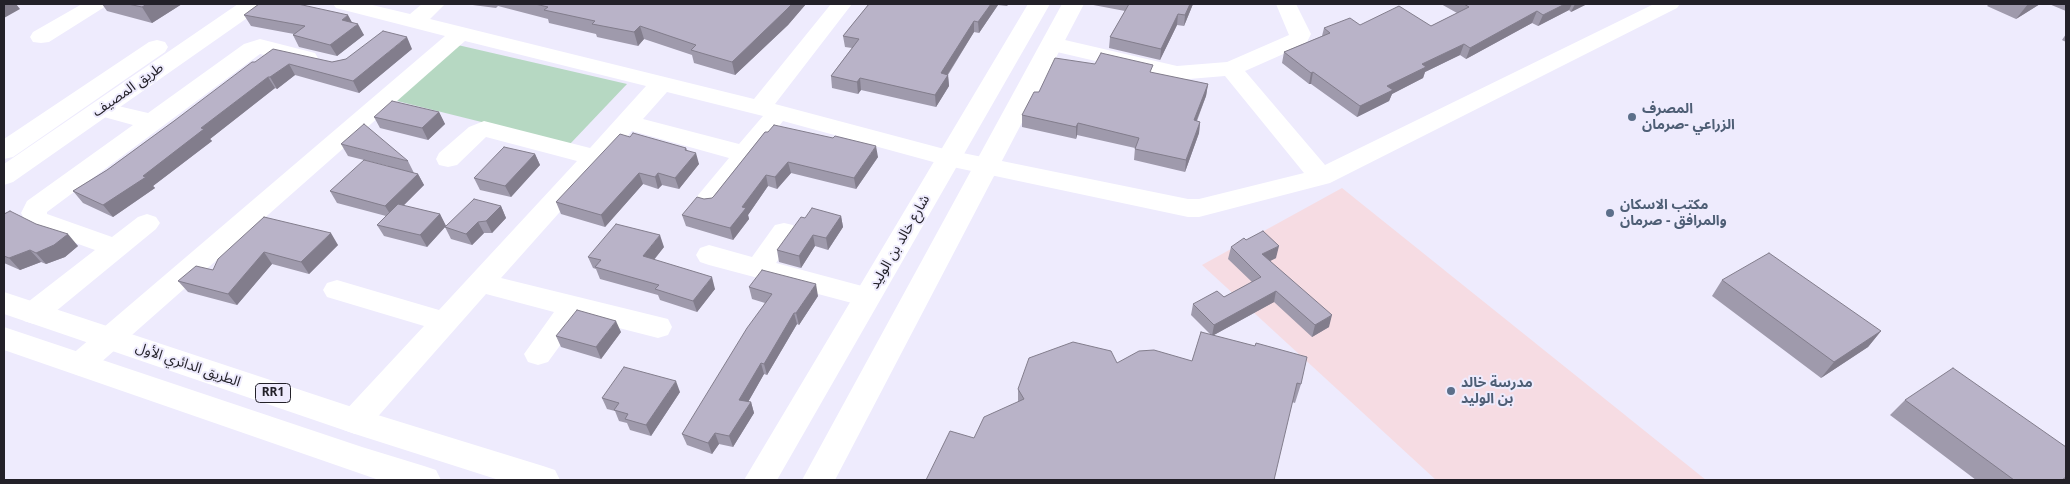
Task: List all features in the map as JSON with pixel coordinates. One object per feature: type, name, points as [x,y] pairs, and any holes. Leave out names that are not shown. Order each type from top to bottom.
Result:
[{"type":"main road","name":"طريق المصيف","points":[[4,151],[220,4]]},
{"type":"main road","name":"طريق المصيف","points":[[4,176],[252,4]]},
{"type":"main road","name":"شارع خالد بن الوليد","points":[[760,480],[1039,4]]},
{"type":"main road","points":[[818,480],[1073,4]]},
{"type":"main road","name":"الطريق الدائري الأول","points":[[4,302],[355,421],[543,480]]},
{"type":"main road","points":[[4,338],[352,458],[424,480]]},
{"type":"street","points":[[41,36],[96,4]]},
{"type":"street","points":[[343,4],[769,110],[948,158],[1188,208],[1199,208],[1321,177],[1670,4]]},
{"type":"street","points":[[380,36],[435,4]]},
{"type":"street","points":[[707,200],[744,154],[769,110],[842,4]]},
{"type":"street","points":[[1052,44],[1177,73],[1231,69],[1298,38],[1300,34],[1286,4]]},
{"type":"street","points":[[80,364],[461,33]]},
{"type":"street","points":[[116,248],[37,220],[34,213],[41,203],[257,47],[328,63]]},
{"type":"street","points":[[1231,69],[1321,177]]},
{"type":"street","points":[[355,421],[662,83]]},
{"type":"street","points":[[101,109],[152,122]]},
{"type":"street","points":[[626,122],[744,154]]},
{"type":"street","points":[[448,159],[477,132],[484,129],[595,157]]},
{"type":"street","points":[[34,313],[147,223]]},
{"type":"street","points":[[758,268],[784,232]]},
{"type":"street","points":[[708,255],[867,297]]},
{"type":"street","points":[[481,283],[658,326]]},
{"type":"street","points":[[337,290],[445,322]]},
{"type":"street","points":[[538,354],[574,306]]},
{"type":"shaded area","points":[[1342,188],[1706,480],[1436,480],[1202,265]]},
{"type":"green space","points":[[449,43],[627,84],[570,144],[385,98]]},
{"type":"building","points":[[128,4],[147,4],[142,7]]},
{"type":"building","points":[[259,4],[298,4],[348,15],[342,20],[358,24],[330,45],[293,35],[305,26],[244,15]]},
{"type":"building","points":[[535,4],[792,4],[732,62],[691,50],[696,45],[640,26],[634,32],[592,24],[595,21],[544,10],[548,7]]},
{"type":"building","points":[[869,4],[991,4],[978,22],[974,21],[941,73],[948,75],[935,95],[860,78],[857,82],[831,76],[859,39],[843,36]]},
{"type":"building","points":[[1129,4],[1190,4],[1185,15],[1178,14],[1161,49],[1110,37]]},
{"type":"building","points":[[1464,4],[1565,4],[1543,15],[1537,11],[1470,48],[1464,44],[1422,64],[1426,67],[1387,86],[1393,90],[1360,106],[1284,52],[1330,33],[1324,28],[1350,18],[1360,25],[1399,6],[1431,26],[1469,7]]},
{"type":"building","points":[[383,31],[407,37],[353,81],[289,64],[268,77],[201,128],[204,129],[143,176],[146,177],[103,205],[73,191],[107,170],[252,62],[255,62],[273,49],[332,62],[346,59]]},
{"type":"building","points":[[1101,53],[1153,65],[1150,72],[1208,84],[1194,120],[1200,122],[1186,160],[1135,149],[1139,138],[1078,123],[1076,127],[1022,115],[1034,92],[1039,92],[1055,58],[1095,64]]},
{"type":"building","points":[[392,101],[439,112],[422,128],[374,117]]},
{"type":"building","points":[[364,124],[408,161],[341,144]]},
{"type":"building","points":[[774,125],[833,138],[835,136],[876,146],[854,178],[788,162],[775,177],[766,175],[742,207],[746,208],[730,228],[682,215],[697,197],[704,199],[712,198],[765,132],[768,132]]},
{"type":"building","points":[[633,133],[686,148],[685,150],[696,153],[675,178],[658,173],[655,177],[639,173],[601,215],[556,202],[620,134],[630,137]]},
{"type":"building","points":[[504,147],[535,154],[505,186],[474,178]]},
{"type":"building","points":[[364,160],[418,174],[385,206],[330,191]]},
{"type":"building","points":[[474,199],[501,206],[486,221],[478,222],[466,234],[445,227]]},
{"type":"building","points":[[398,204],[440,214],[420,235],[377,225]]},
{"type":"building","points":[[812,208],[841,216],[826,238],[813,235],[799,256],[777,250],[801,217],[805,218]]},
{"type":"building","points":[[10,211],[36,224],[68,234],[54,245],[36,253],[30,250],[9,258],[4,256],[4,214]]},
{"type":"building","points":[[264,217],[331,233],[301,262],[264,252],[228,294],[178,281],[196,266],[213,270],[218,259]]},
{"type":"building","points":[[616,224],[660,235],[643,256],[712,277],[693,301],[655,289],[659,285],[595,267],[601,260],[588,257]]},
{"type":"building","points":[[1263,231],[1279,246],[1262,254],[1332,315],[1315,325],[1276,291],[1214,325],[1193,304],[1217,291],[1224,297],[1261,277],[1231,247],[1244,238],[1246,240]]},
{"type":"building","points":[[1769,253],[1881,331],[1834,362],[1722,280]]},
{"type":"building","points":[[762,270],[816,284],[796,313],[794,313],[764,364],[761,363],[739,400],[751,402],[729,436],[715,433],[708,443],[682,434],[747,328],[772,294],[749,287]]},
{"type":"building","points":[[577,310],[616,321],[596,347],[556,336]]},
{"type":"building","points":[[1201,332],[1255,346],[1256,343],[1307,357],[1301,384],[1297,383],[1274,480],[926,480],[950,431],[974,438],[984,417],[1024,399],[1018,389],[1029,358],[1073,342],[1111,351],[1117,363],[1139,351],[1154,350],[1192,361]]},
{"type":"building","points":[[624,367],[676,381],[646,425],[625,419],[628,414],[614,410],[619,403],[602,398]]},
{"type":"building","points":[[1953,368],[2066,447],[2066,477],[2062,480],[2014,480],[1905,400]]},
{"type":"place","name":"المصرف الزراعي -صرمان","points":[[1632,117]]},
{"type":"place","name":"مكتب الاسكان والمرافق - صرمان","points":[[1610,213]]},
{"type":"place","name":"مدرسة خالد بن الوليد","points":[[1451,391]]}]
